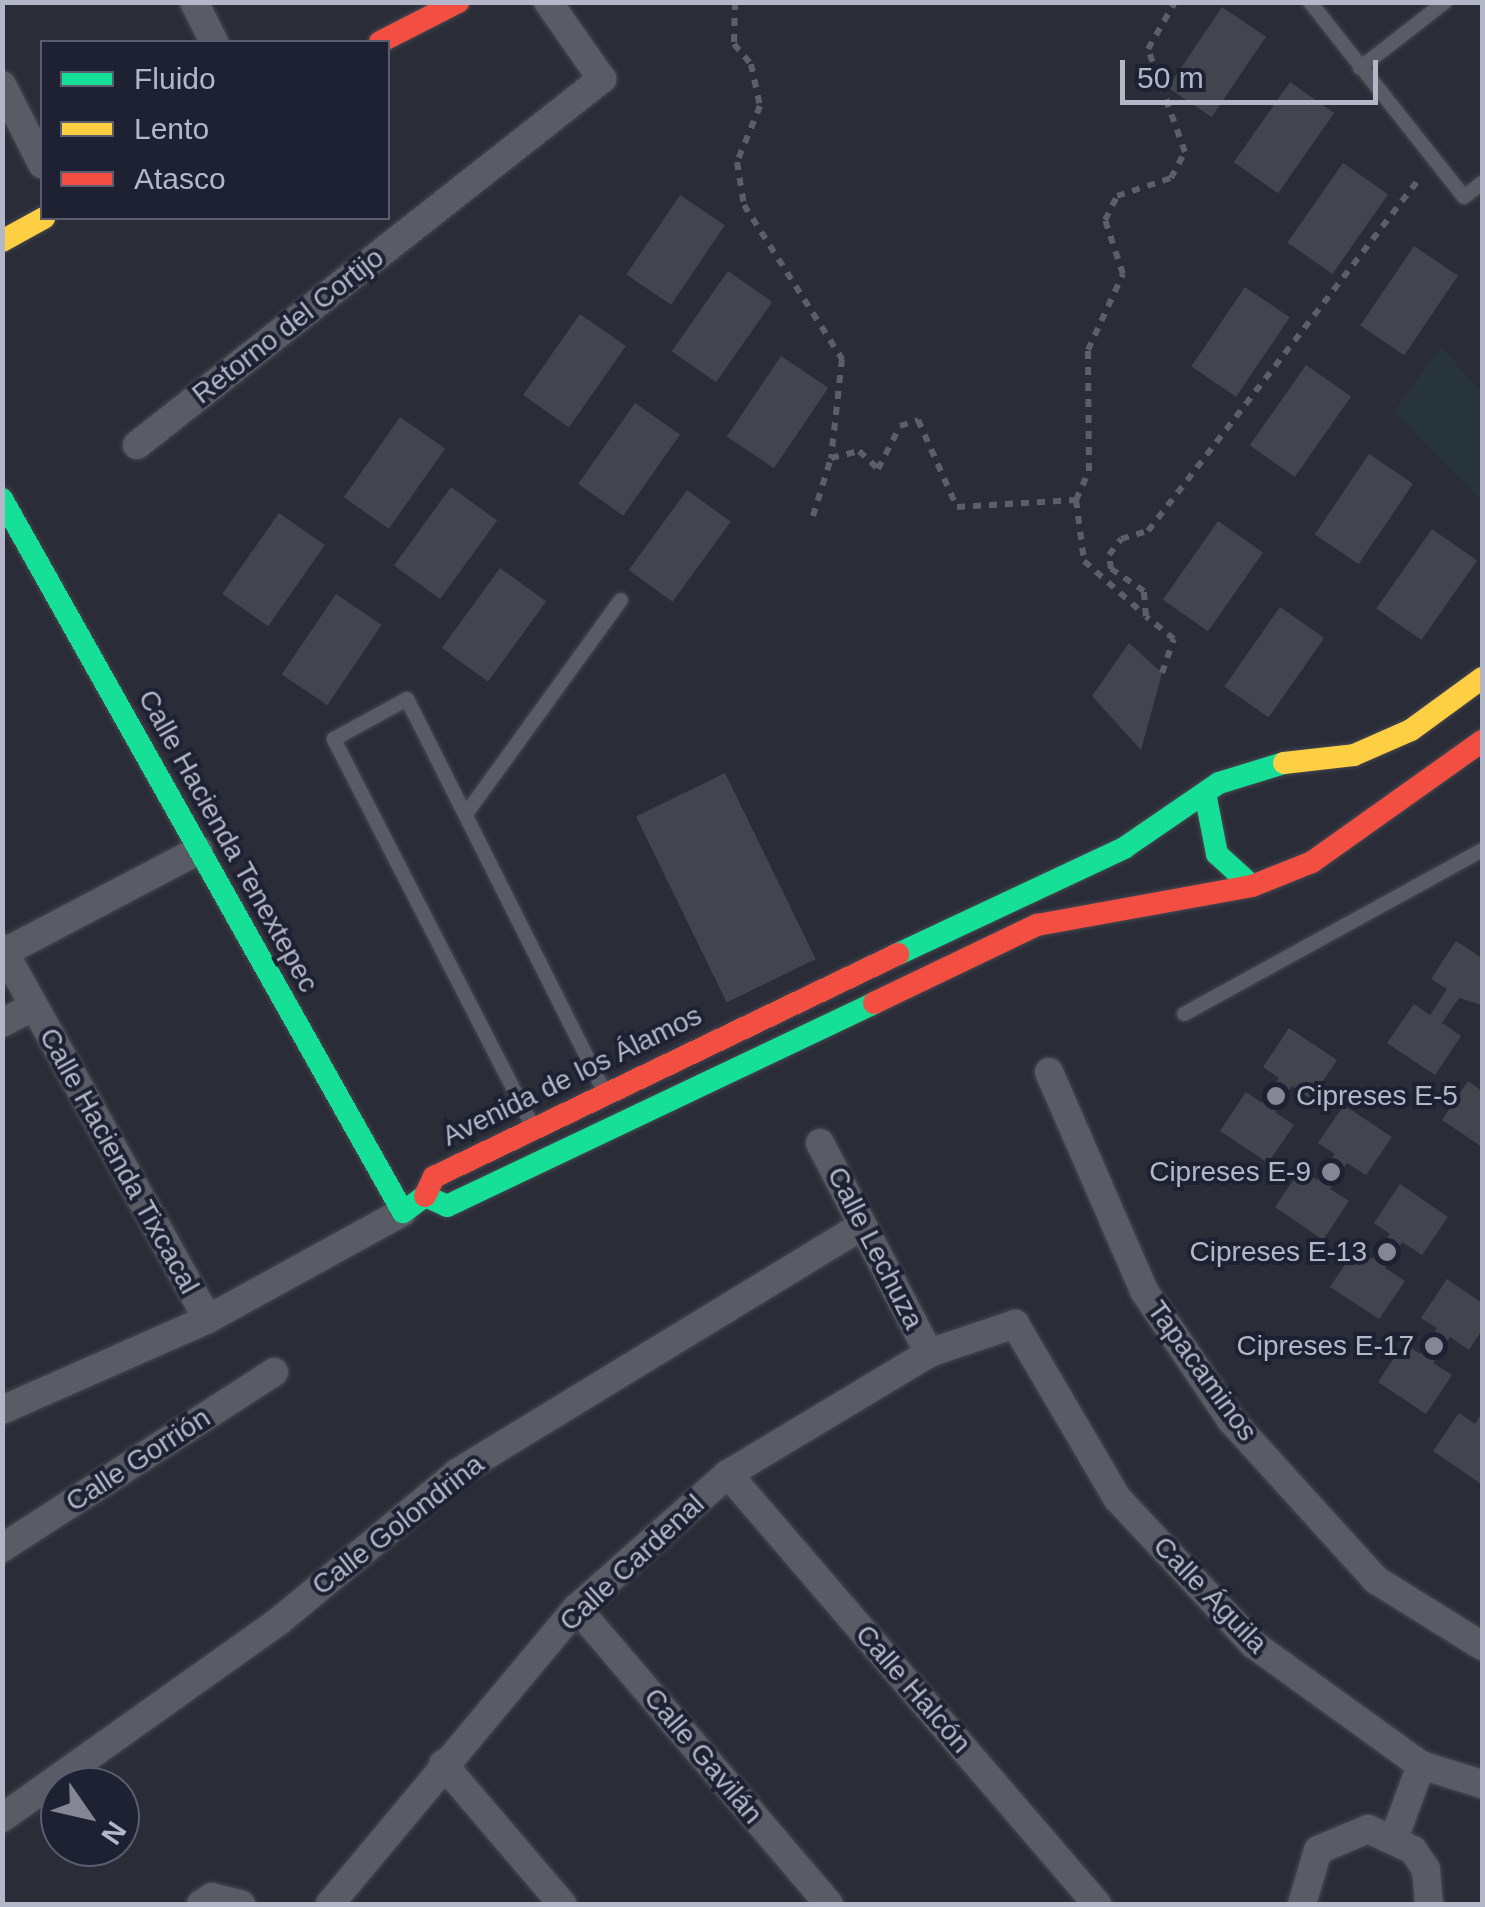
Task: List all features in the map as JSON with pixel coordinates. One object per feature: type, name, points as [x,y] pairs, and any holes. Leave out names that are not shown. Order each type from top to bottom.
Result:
[{"type":"street","points":[[194,2],[213,40]]},
{"type":"street","name":"Retorno del Cortijo","points":[[137,445],[602,79],[548,2]]},
{"type":"street","points":[[383,40],[441,7]]},
{"type":"street","points":[[2,85],[40,160]]},
{"type":"street","points":[[2,241],[40,220]]},
{"type":"street","name":"Calle Hacienda Tenextepec","points":[[2,500],[199,850],[414,1204]]},
{"type":"street","name":"Avenida de los Álamos","points":[[414,1204],[434,1177],[605,1091],[1124,848],[1206,798],[1219,783],[1272,764],[1354,754],[1411,730],[1482,678]]},
{"type":"street","points":[[2,1410],[208,1319],[414,1204],[447,1206],[553,1159],[1038,925],[1252,886],[1312,862],[1482,740]]},
{"type":"street","points":[[1206,798],[1217,854],[1252,886]]},
{"type":"street","points":[[4,950],[199,850]]},
{"type":"street","name":"Calle Hacienda Tixcacal","points":[[4,950],[32,1008],[208,1319]]},
{"type":"street","points":[[2,1023],[32,1008]]},
{"type":"street","name":"Tapacaminos","points":[[1049,1072],[1144,1291],[1231,1420],[1376,1580],[1482,1646]]},
{"type":"street","name":"Calle Lechuza","points":[[820,1143],[930,1354]]},
{"type":"street","name":"Calle Golondrina","points":[[2,1818],[279,1621],[457,1473],[862,1226]]},
{"type":"street","name":"Calle Cardenal","points":[[330,1904],[577,1608],[728,1474],[930,1354],[1015,1324]]},
{"type":"street","name":"Calle Águila","points":[[1015,1324],[1117,1498],[1253,1644],[1421,1765],[1482,1784]]},
{"type":"street","name":"Calle Gorrión","points":[[2,1548],[274,1372]]},
{"type":"street","name":"Calle Halcón","points":[[728,1474],[1097,1904]]},
{"type":"street","name":"Calle Gavilán","points":[[577,1608],[829,1904]]},
{"type":"street","points":[[443,1764],[562,1904]]},
{"type":"street","points":[[1395,1836],[1421,1765]]},
{"type":"street","points":[[1302,1904],[1318,1850],[1355,1831],[1395,1836],[1426,1869],[1429,1904]]},
{"type":"street","points":[[201,1904],[212,1897],[241,1904]]},
{"type":"lane","points":[[1310,2],[1464,197],[1482,182]]},
{"type":"lane","points":[[1360,68],[1445,2]]},
{"type":"lane","points":[[466,814],[621,600]]},
{"type":"lane","points":[[553,1159],[532,1127],[334,739],[407,699],[605,1091]]},
{"type":"lane","points":[[1184,1014],[1482,850]]},
{"type":"path","points":[[736,2],[734,44],[751,64],[760,106],[737,162],[744,205],[842,359],[831,458],[813,516]]},
{"type":"path","points":[[1162,673],[1174,639],[1084,562],[1076,500],[1089,471],[1088,350],[1123,274],[1105,220],[1117,196],[1170,178],[1185,152],[1148,49],[1174,2]]},
{"type":"path","points":[[1146,616],[1144,591],[1111,568],[1109,555],[1121,539],[1148,530],[1434,158]]},
{"type":"path","points":[[831,458],[858,451],[878,469],[900,426],[918,420],[957,507],[1076,500]]},
{"type":"shaded area","points":[[1441,347],[1482,392],[1480,500],[1394,411]]},
{"type":"building","points":[[1222,7],[1266,37],[1212,117],[1168,87]]},
{"type":"building","points":[[1290,82],[1334,113],[1278,193],[1234,162]]},
{"type":"building","points":[[1343,163],[1388,195],[1332,274],[1287,242]]},
{"type":"building","points":[[680,195],[725,225],[671,305],[626,275]]},
{"type":"building","points":[[1414,246],[1458,276],[1404,355],[1360,326]]},
{"type":"building","points":[[728,271],[772,302],[716,382],[672,351]]},
{"type":"building","points":[[1245,287],[1290,317],[1236,397],[1191,367]]},
{"type":"building","points":[[580,314],[626,346],[569,427],[523,395]]},
{"type":"building","points":[[781,356],[828,388],[774,468],[727,436]]},
{"type":"building","points":[[1306,365],[1351,397],[1295,477],[1250,445]]},
{"type":"building","points":[[635,403],[680,435],[623,516],[578,484]]},
{"type":"building","points":[[400,417],[445,449],[389,529],[344,497]]},
{"type":"building","points":[[1369,454],[1413,484],[1359,564],[1315,534]]},
{"type":"building","points":[[451,487],[497,521],[440,599],[394,565]]},
{"type":"building","points":[[687,490],[731,522],[672,602],[629,570]]},
{"type":"building","points":[[279,513],[325,545],[268,626],[222,594]]},
{"type":"building","points":[[1218,521],[1263,553],[1208,631],[1163,600]]},
{"type":"building","points":[[1432,529],[1477,561],[1421,640],[1376,608]]},
{"type":"building","points":[[500,568],[546,602],[488,682],[442,648]]},
{"type":"building","points":[[336,594],[382,625],[327,705],[282,674]]},
{"type":"building","points":[[1280,607],[1324,638],[1269,717],[1224,686]]},
{"type":"building","points":[[1129,643],[1162,673],[1141,750],[1092,696]]},
{"type":"building","points":[[725,773],[816,959],[727,1002],[636,816]]},
{"type":"building","points":[[1456,941],[1482,958],[1482,1005],[1459,998],[1442,1023],[1461,1036],[1435,1075],[1387,1043],[1414,1004],[1430,1015],[1447,989],[1431,979]]},
{"type":"building","name":"Cipreses E-5","points":[[1289,1028],[1337,1060],[1311,1099],[1292,1086],[1275,1112],[1294,1125],[1268,1163],[1220,1131],[1246,1092],[1262,1103],[1279,1078],[1263,1067]]},
{"type":"building","points":[[1468,1081],[1482,1091],[1482,1147],[1442,1120]]},
{"type":"building","name":"Cipreses E-9","points":[[1344,1105],[1392,1137],[1366,1175],[1347,1163],[1330,1189],[1349,1201],[1323,1240],[1275,1207],[1301,1169],[1317,1180],[1335,1154],[1318,1143]]},
{"type":"building","name":"Cipreses E-13","points":[[1400,1184],[1448,1217],[1422,1255],[1402,1242],[1385,1268],[1405,1281],[1379,1319],[1330,1287],[1356,1248],[1372,1259],[1390,1234],[1374,1223]]},
{"type":"building","name":"Cipreses E-17","points":[[1447,1279],[1482,1303],[1482,1330],[1469,1350],[1450,1337],[1433,1363],[1452,1375],[1426,1414],[1378,1382],[1404,1343],[1420,1354],[1437,1328],[1421,1318]]},
{"type":"building","points":[[1482,1412],[1481,1484],[1433,1451],[1459,1413],[1475,1424]]},
{"type":"traffic: fast","points":[[2,499],[403,1212],[425,1196]]},
{"type":"traffic: fast","points":[[898,954],[1124,848],[1219,783],[1284,763]]},
{"type":"traffic: fast","points":[[1206,798],[1217,854],[1252,886]]},
{"type":"traffic: fast","points":[[425,1196],[447,1206],[874,1003]]},
{"type":"traffic: slow","points":[[2,241],[40,220]]},
{"type":"traffic: slow","points":[[1284,763],[1354,755],[1411,730],[1482,678]]},
{"type":"traffic: jam","points":[[384,40],[458,2]]},
{"type":"traffic: jam","points":[[874,1003],[1037,925],[1252,886],[1312,862],[1482,741]]},
{"type":"traffic: jam","points":[[425,1196],[434,1177],[898,954]]},
{"type":"place","name":"Cipreses E-5","points":[[1276,1096]]},
{"type":"place","name":"Cipreses E-9","points":[[1331,1172]]},
{"type":"place","name":"Cipreses E-13","points":[[1387,1252]]},
{"type":"place","name":"Cipreses E-17","points":[[1434,1346]]}]
